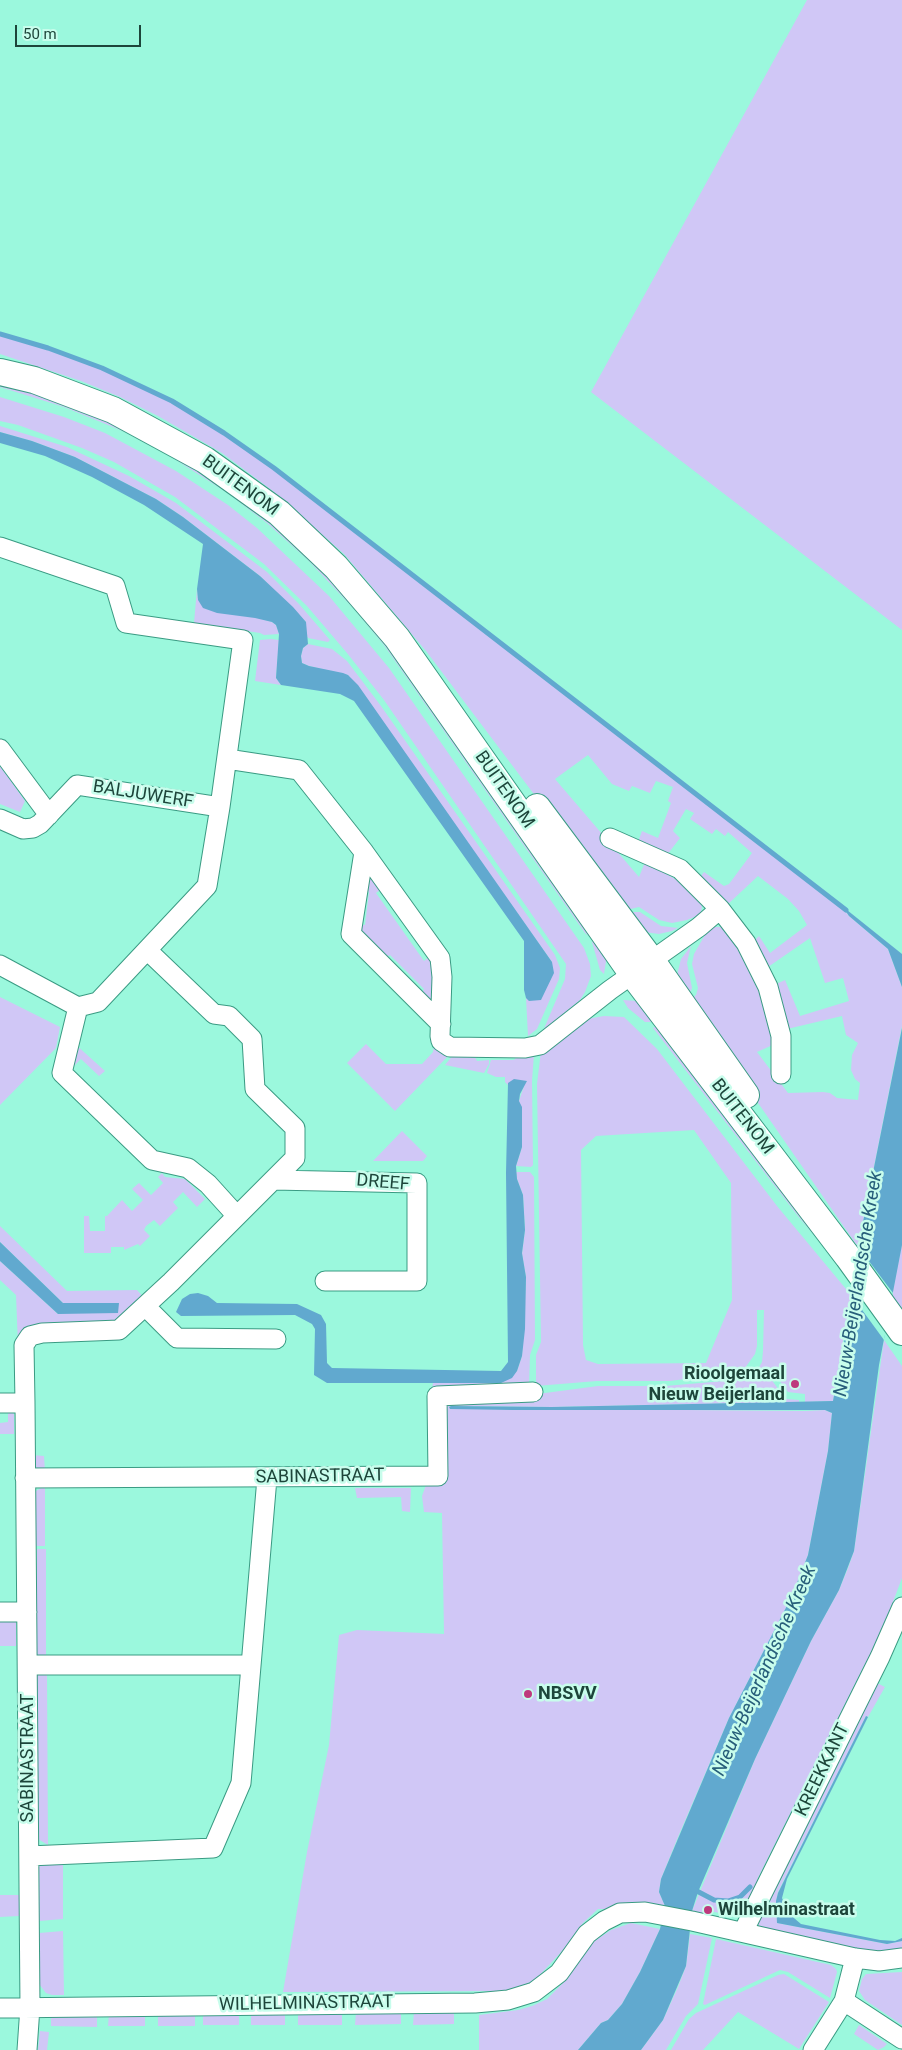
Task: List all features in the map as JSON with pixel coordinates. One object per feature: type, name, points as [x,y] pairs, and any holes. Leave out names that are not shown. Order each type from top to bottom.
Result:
[{"type":"main road","name":"BUITENOM","points":[[0,360],[36,369],[116,401],[202,448],[247,478],[283,507],[342,560],[409,639],[643,968],[849,1251],[902,1332]]},
{"type":"main road","name":"BUITENOM","points":[[0,372],[34,380],[113,410],[206,460],[279,513],[336,566],[397,638],[643,968]]},
{"type":"main road","name":"BUITENOM","points":[[849,1251],[902,1316]]},
{"type":"street","points":[[0,547],[115,586],[126,623],[242,640],[227,759],[207,886],[98,1002],[78,1007],[0,964]]},
{"type":"street","points":[[0,749],[50,815]]},
{"type":"street","points":[[227,759],[299,770],[364,852],[440,958],[442,972],[441,1041],[450,1047],[525,1048],[540,1045],[602,996],[699,927],[720,909]]},
{"type":"street","name":"BALJUWERF","points":[[0,819],[23,829],[33,828],[50,815],[76,785],[220,806]]},
{"type":"street","points":[[610,838],[680,869],[720,909],[746,943],[768,988],[781,1036],[780,1074]]},
{"type":"street","points":[[364,852],[351,934],[441,1024]]},
{"type":"street","points":[[0,1403],[24,1403],[24,1345],[30,1336],[42,1333],[119,1330],[296,1158],[295,1128],[255,1089],[252,1039],[229,1016],[214,1014],[147,950]]},
{"type":"street","points":[[78,1007],[62,1072],[152,1160],[188,1168],[208,1184],[237,1216]]},
{"type":"street","name":"DREEF","points":[[273,1180],[417,1183],[416,1281],[326,1281]]},
{"type":"street","points":[[145,1306],[177,1338],[276,1339]]},
{"type":"street","name":"SABINASTRAAT","points":[[25,1478],[438,1476],[437,1396],[533,1392]]},
{"type":"street","name":"SABINASTRAAT","points":[[24,1403],[28,1612],[30,2007],[26,2050]]},
{"type":"street","points":[[29,1856],[213,1848],[241,1783],[267,1478]]},
{"type":"street","name":"KREEKKANT","points":[[743,1932],[880,1658],[902,1607]]},
{"type":"street","points":[[0,1612],[28,1612]]},
{"type":"street","points":[[28,1665],[251,1665]]},
{"type":"street","name":"WILHELMINASTRAAT","points":[[0,2008],[466,2003],[508,2000],[534,1992],[559,1973],[587,1934],[604,1921],[620,1913],[645,1912],[658,1914],[855,1958],[879,1961],[902,1958]]},
{"type":"street","points":[[813,2050],[844,2001],[855,1958]]},
{"type":"street","points":[[844,2001],[902,2039]]},
{"type":"shaded area","points":[[807,0],[902,0],[902,630],[591,392]]},
{"type":"shaded area","points":[[0,334],[48,348],[102,368],[172,401],[224,433],[274,468],[783,860],[842,907],[849,916],[888,949],[902,987],[902,1026],[858,1247],[688,1002],[696,995],[698,988],[692,964],[694,954],[706,933],[713,927],[723,927],[730,933],[759,985],[775,1044],[757,1052],[788,1093],[823,1092],[830,1093],[837,1098],[858,1100],[860,1083],[855,1079],[851,1070],[852,1055],[858,1043],[846,1035],[842,1016],[787,1029],[774,985],[785,980],[800,1016],[849,1001],[843,978],[825,983],[810,938],[768,967],[755,940],[759,936],[770,953],[807,925],[799,911],[788,899],[758,876],[727,905],[701,876],[704,872],[724,886],[729,884],[752,853],[728,832],[725,836],[716,829],[712,834],[690,819],[694,813],[686,809],[673,831],[680,838],[667,855],[638,842],[642,831],[658,838],[671,803],[668,801],[673,787],[656,781],[650,793],[632,786],[629,791],[612,784],[588,755],[555,779],[639,877],[645,862],[677,880],[693,893],[702,906],[699,915],[672,923],[659,920],[639,907],[622,911],[426,651],[344,554],[274,492],[222,453],[158,416],[120,397],[81,381],[0,354]]},
{"type":"shaded area","points":[[0,378],[69,399],[231,484],[361,603],[592,935],[589,936],[585,933],[384,645],[354,609],[308,560],[267,523],[226,492],[173,458],[125,432],[64,407],[0,387]]},
{"type":"shaded area","points":[[0,397],[64,417],[105,433],[176,471],[228,505],[257,528],[329,596],[389,668],[584,948],[590,964],[591,976],[580,1000],[543,1031],[565,979],[566,964],[384,700],[307,606],[264,564],[175,497],[114,462],[82,448],[18,425],[0,421]]},
{"type":"shaded area","points":[[0,426],[67,447],[129,476],[176,503],[267,572],[299,604],[330,640],[328,642],[308,638],[305,632],[306,622],[260,576],[183,517],[156,499],[75,457],[32,441],[0,432]]},
{"type":"shaded area","points":[[197,589],[198,600],[272,622],[276,625],[279,634],[264,635],[194,623]]},
{"type":"shaded area","points":[[260,640],[279,640],[276,678],[281,685],[255,681]]},
{"type":"shaded area","points":[[308,644],[332,649],[347,661],[381,706],[555,955],[560,968],[559,979],[537,1029],[528,1036],[526,998],[530,1001],[552,962],[348,675],[302,663],[303,648]]},
{"type":"shaded area","points":[[0,766],[25,801],[20,812],[0,804]]},
{"type":"shaded area","points":[[369,876],[380,890],[376,893],[424,961],[429,957],[434,967],[432,999],[429,1000],[421,994],[424,989],[390,955],[385,958],[359,933],[359,924],[365,925],[369,892],[364,891]]},
{"type":"shaded area","points":[[632,912],[640,912],[661,926],[678,928],[659,934],[644,932]]},
{"type":"shaded area","points":[[594,940],[607,955],[604,974],[600,970],[592,942]]},
{"type":"shaded area","points":[[691,946],[687,963],[692,988],[689,995],[677,975],[681,959]]},
{"type":"shaded area","points":[[0,997],[60,1027],[56,1048],[0,1105]]},
{"type":"shaded area","points":[[623,1000],[637,1001],[646,1006],[653,1022],[645,1022],[628,1008]]},
{"type":"shaded area","points":[[604,1016],[624,1017],[657,1049],[777,1206],[851,1295],[833,1401],[805,1402],[805,1394],[788,1392],[772,1371],[758,1369],[762,1362],[764,1310],[757,1310],[757,1346],[755,1354],[745,1368],[738,1372],[670,1381],[597,1381],[536,1386],[536,1355],[541,1342],[537,1084],[541,1051],[587,1019]],"holes":[[[694,1130],[731,1183],[732,1300],[706,1363],[598,1364],[586,1360],[583,1345],[581,1150],[596,1136]]]},
{"type":"shaded area","points":[[661,1023],[845,1272],[798,1216],[653,1028]]},
{"type":"shaded area","points":[[75,1044],[105,1071],[99,1076],[81,1059],[73,1067]]},
{"type":"shaded area","points":[[366,1044],[386,1064],[422,1064],[433,1052],[434,1046],[441,1052],[449,1055],[395,1111],[347,1063]]},
{"type":"shaded area","points":[[454,1054],[474,1055],[477,1061],[489,1060],[489,1064],[484,1073],[445,1065]]},
{"type":"shaded area","points":[[520,1054],[534,1054],[532,1081],[533,1165],[531,1167],[516,1166],[522,1147],[519,1101],[524,1086],[509,1083],[508,1085],[505,1082],[505,1077],[496,1077],[487,1073],[491,1060],[514,1060]]},
{"type":"shaded area","points":[[402,1131],[427,1156],[423,1161],[373,1161]]},
{"type":"shaded area","points":[[516,1172],[530,1172],[534,1177],[535,1340],[530,1355],[529,1385],[432,1390],[433,1383],[501,1383],[517,1371],[522,1356],[526,1277],[522,1254],[525,1230],[523,1195]]},
{"type":"shaded area","points":[[162,1173],[165,1177],[185,1179],[205,1199],[197,1207],[183,1192],[173,1202],[178,1208],[160,1226],[154,1220],[146,1226],[144,1230],[150,1236],[140,1246],[138,1244],[124,1250],[124,1247],[111,1247],[111,1253],[84,1253],[84,1216],[89,1216],[90,1231],[105,1231],[105,1216],[122,1200],[132,1211],[143,1200],[132,1189],[139,1183],[151,1195],[163,1183],[158,1177]]},
{"type":"shaded area","points":[[0,1226],[67,1291],[137,1290],[145,1299],[113,1323],[37,1325],[26,1332],[18,1345],[16,1295],[0,1280],[0,1261],[58,1314],[119,1304],[63,1303],[0,1242]]},
{"type":"shaded area","points":[[902,1243],[902,1309],[892,1296]]},
{"type":"shaded area","points":[[884,1340],[902,1366],[902,1578],[888,1615],[890,1623],[871,1664],[864,1666],[757,1880],[759,1887],[741,1917],[704,1910],[702,1914],[692,1911],[755,1759],[811,1641],[839,1590],[854,1551]]},
{"type":"shaded area","name":"NBSVV","points":[[760,1378],[771,1379],[784,1397],[799,1400],[799,1402],[552,1407],[451,1406],[449,1408],[825,1410],[832,1413],[828,1451],[808,1555],[791,1598],[729,1718],[678,1837],[661,1879],[659,1892],[665,1906],[632,1903],[607,1909],[598,1909],[583,1923],[564,1949],[537,1978],[520,1988],[504,1991],[283,1992],[307,1852],[329,1745],[339,1635],[357,1630],[444,1634],[442,1513],[424,1512],[422,1496],[426,1485],[440,1485],[444,1402],[530,1395],[598,1386],[665,1386]]},
{"type":"shaded area","points":[[8,1409],[14,1414],[14,1434],[0,1434],[0,1423],[8,1422]]},
{"type":"shaded area","points":[[32,1455],[44,1456],[45,1471],[31,1468]]},
{"type":"shaded area","points":[[45,1486],[45,1546],[36,1546],[35,1494],[36,1491]]},
{"type":"shaded area","points":[[355,1488],[411,1488],[410,1512],[402,1511],[401,1497],[357,1498]]},
{"type":"shaded area","points":[[37,1549],[46,1549],[46,1658],[37,1658]]},
{"type":"shaded area","points":[[0,1619],[16,1620],[16,1646],[0,1646]]},
{"type":"shaded area","points":[[47,1673],[48,1845],[38,1839],[37,1674]]},
{"type":"shaded area","points":[[873,1681],[885,1687],[868,1717],[866,1716],[778,1892],[776,1901],[777,1923],[887,1944],[902,1941],[902,1951],[897,1952],[870,1951],[761,1928],[757,1923]]},
{"type":"shaded area","points":[[63,1862],[63,1919],[39,1921],[39,1866],[41,1864]]},
{"type":"shaded area","points":[[0,1895],[19,1895],[19,1916],[0,1917]]},
{"type":"shaded area","points":[[631,1923],[660,1929],[640,1972],[622,2004],[608,2020],[601,2023],[578,2050],[479,2050],[479,2015],[518,2010],[547,1999],[564,1982],[593,1942],[611,1930]]},
{"type":"shaded area","points":[[63,1931],[64,1995],[52,1995],[46,1993],[39,1984],[39,1933]]},
{"type":"shaded area","points":[[690,1934],[712,1938],[698,2004],[686,2016],[666,2050],[641,2050],[663,2020],[678,1987],[686,1966]]},
{"type":"shaded area","points":[[716,1939],[831,1965],[837,1972],[830,1998],[788,1972],[780,1970],[705,2005],[703,2004]]},
{"type":"shaded area","points":[[902,1972],[902,2025],[865,2000],[859,1991],[862,1979],[866,1974]]},
{"type":"shaded area","points":[[784,1974],[829,2002],[799,2049],[738,2012],[703,2050],[671,2050],[689,2019],[696,2013],[778,1975]]},
{"type":"shaded area","points":[[342,2011],[342,2025],[298,2025],[298,2012]]},
{"type":"shaded area","points":[[414,2011],[454,2011],[454,2024],[413,2025]]},
{"type":"shaded area","points":[[239,2012],[239,2025],[203,2025],[203,2013]]},
{"type":"shaded area","points":[[251,2012],[285,2012],[285,2025],[251,2025]]},
{"type":"shaded area","points":[[356,2012],[401,2012],[401,2024],[355,2025]]},
{"type":"shaded area","points":[[51,2013],[97,2014],[97,2027],[51,2026]]},
{"type":"shaded area","points":[[145,2013],[145,2026],[108,2026],[109,2014]]},
{"type":"shaded area","points":[[158,2013],[195,2013],[195,2026],[158,2026]]},
{"type":"shaded area","points":[[859,2025],[887,2044],[878,2050],[854,2034]]},
{"type":"shaded area","points":[[40,2031],[49,2032],[47,2050],[38,2050]]},
{"type":"water","points":[[0,432],[32,441],[75,457],[156,499],[183,517],[260,576],[293,607],[306,622],[308,644],[303,648],[302,663],[343,673],[348,675],[358,685],[552,962],[554,973],[541,1000],[529,1001],[526,998],[524,990],[524,941],[354,701],[340,694],[281,685],[276,678],[279,634],[276,625],[272,622],[255,618],[217,613],[203,608],[198,600],[197,589],[203,544],[144,505],[92,477],[45,456],[0,443]]},
{"type":"water","points":[[842,906],[902,954],[902,987],[888,949],[849,916]]},
{"type":"water","name":"Nieuw-Beijerlandsche Kreek","points":[[902,1028],[902,1245],[879,1365],[854,1551],[839,1590],[811,1641],[755,1759],[698,1892],[692,1911],[686,1966],[663,2020],[641,2050],[578,2050],[601,2023],[608,2020],[622,2004],[640,1972],[660,1929],[665,1906],[659,1892],[661,1879],[729,1718],[791,1598],[808,1555],[828,1451],[832,1413],[825,1410],[512,1410],[450,1409],[449,1407],[552,1407],[833,1401],[848,1321],[859,1242]]},
{"type":"water","points":[[514,1079],[527,1081],[520,1094],[519,1101],[522,1107],[522,1147],[516,1166],[517,1179],[523,1195],[525,1230],[522,1253],[526,1277],[525,1329],[522,1356],[517,1371],[512,1378],[501,1383],[327,1383],[314,1375],[315,1329],[312,1324],[295,1315],[181,1316],[176,1312],[182,1299],[190,1294],[198,1293],[208,1296],[217,1303],[297,1304],[321,1315],[326,1324],[327,1363],[332,1368],[501,1371],[508,1362],[506,1173],[508,1083]]},
{"type":"water","points":[[0,1242],[63,1303],[119,1303],[118,1313],[58,1314],[0,1261]]},
{"type":"water","points":[[866,1716],[868,1717],[787,1879],[782,1898],[788,1913],[801,1924],[880,1940],[895,1941],[902,1938],[902,1941],[887,1944],[777,1923],[776,1901],[778,1893]]},
{"type":"pier","points":[[856,1244],[893,1293],[884,1340],[849,1292]]},
{"type":"waterway","points":[[0,334],[48,348],[102,368],[172,401],[224,433],[274,468],[846,910]]},
{"type":"waterway","points":[[693,1889],[714,1900],[728,1901],[740,1897],[750,1887]]},
{"type":"place","name":"Rioolgemaal Nieuw Beijerland","points":[[795,1384]]},
{"type":"place","name":"NBSVV","points":[[528,1694]]},
{"type":"place","name":"Wilhelminastraat","points":[[708,1910]]}]
